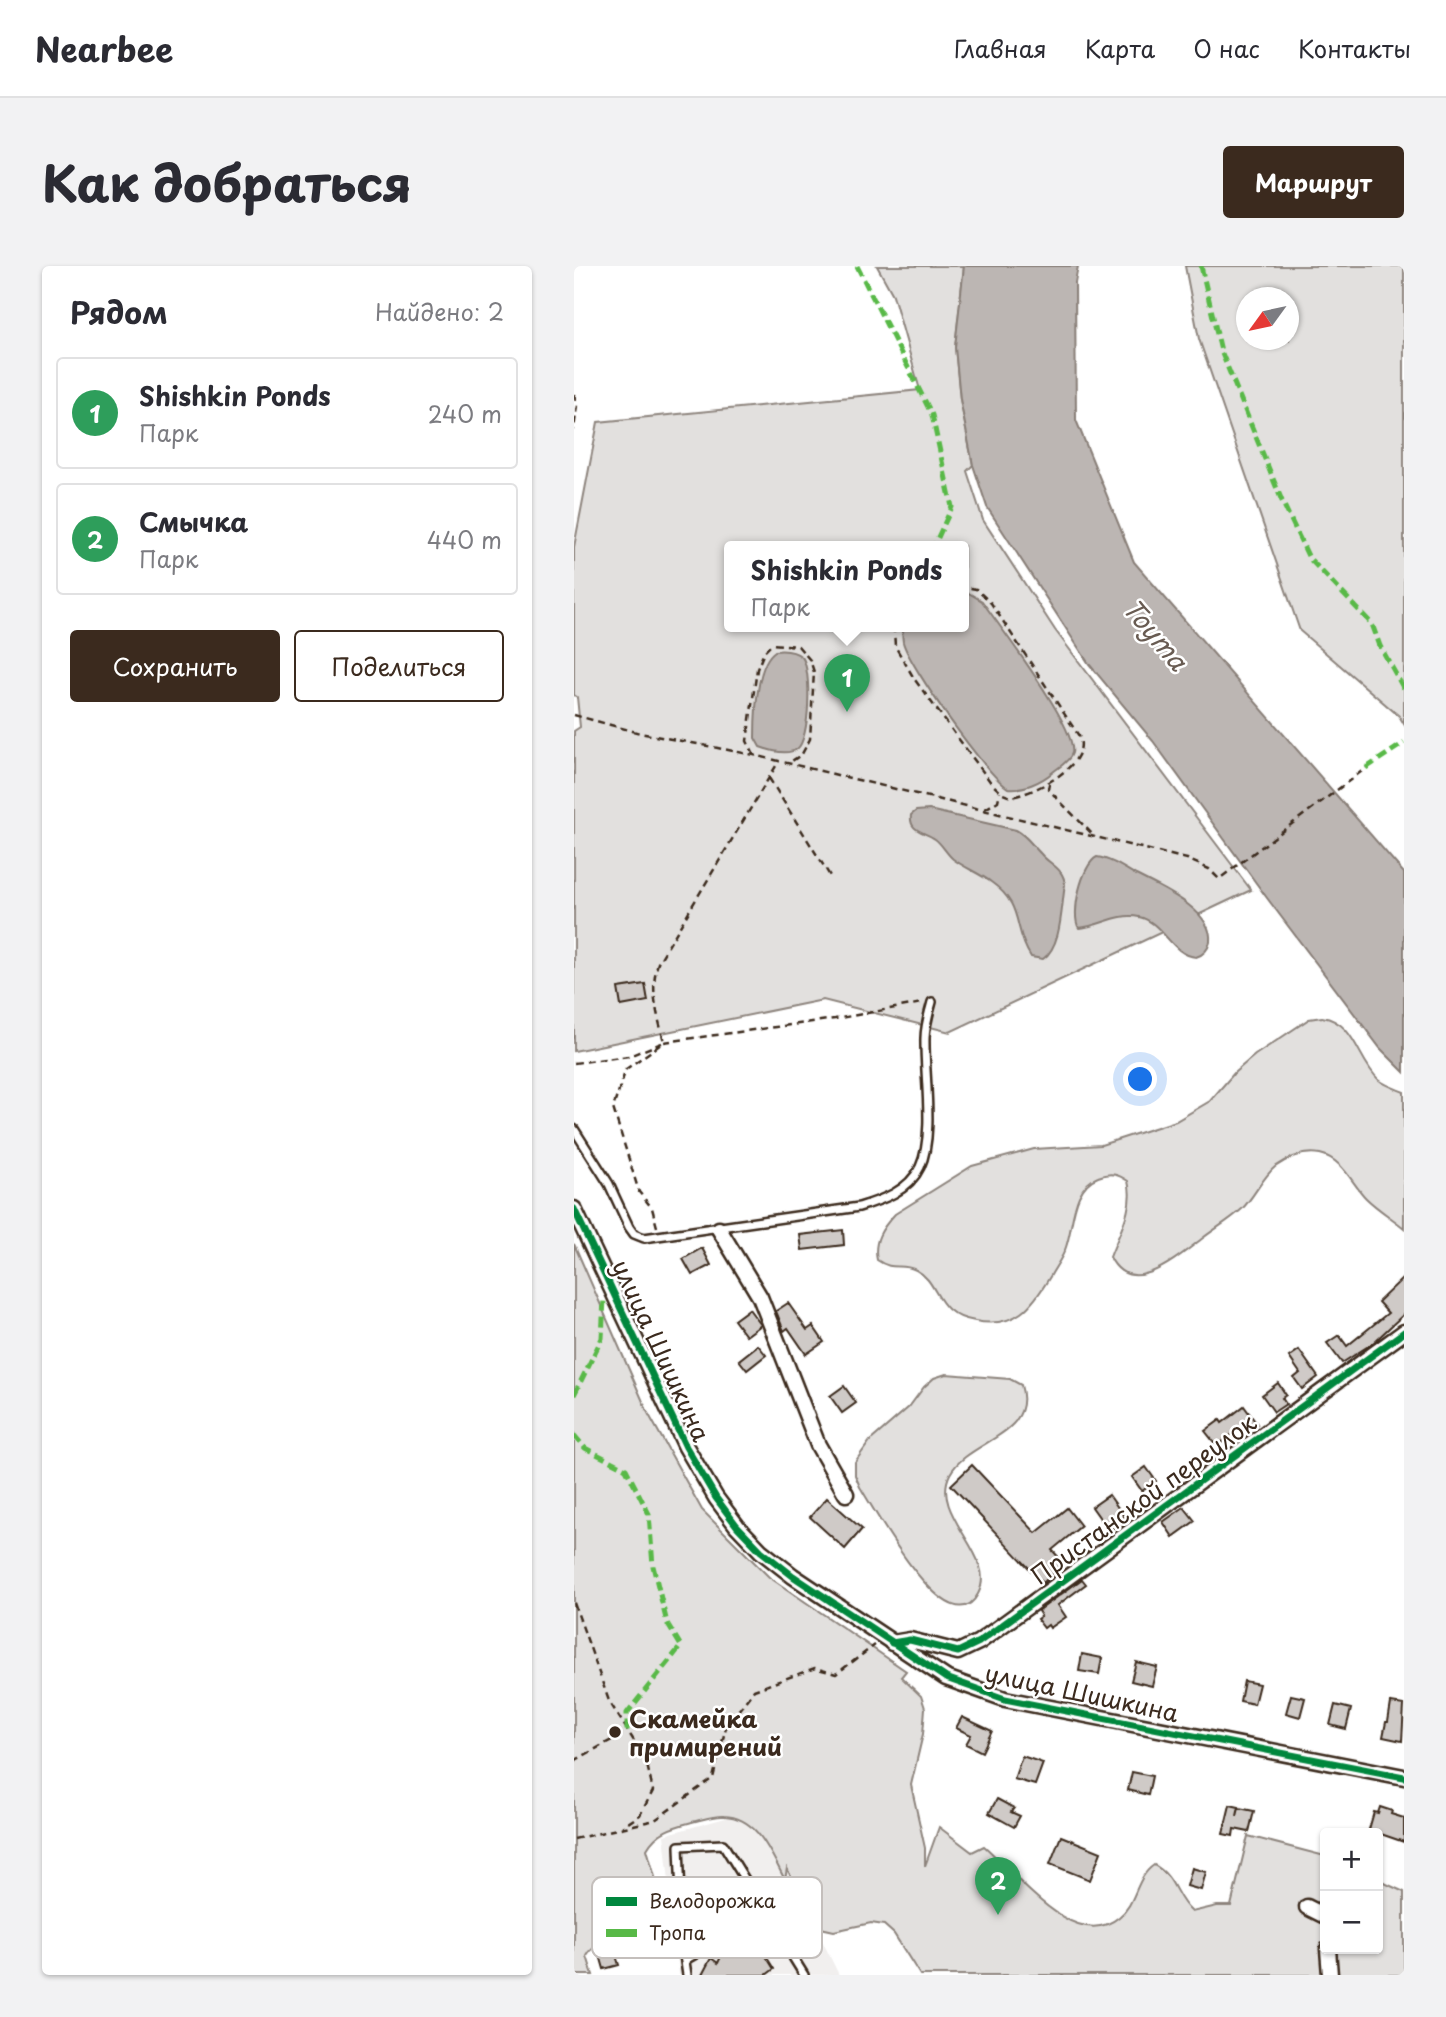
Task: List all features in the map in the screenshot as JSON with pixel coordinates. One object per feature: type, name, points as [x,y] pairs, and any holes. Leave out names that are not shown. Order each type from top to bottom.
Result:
[{"type":"street","name":"улица Шишкина","points":[[574,1209],[686,1447],[716,1498],[737,1526],[761,1551],[793,1576],[946,1678],[1005,1699],[1404,1777]]},
{"type":"street","points":[[719,1229],[760,1297],[818,1445],[846,1494]]},
{"type":"street","name":"Пристанской переулок","points":[[892,1643],[903,1639],[948,1651],[958,1652],[969,1648],[1404,1332]]},
{"type":"street","points":[[1307,1907],[1320,1914]]},
{"type":"street","points":[[1328,1954],[1330,1975]]},
{"type":"lane","points":[[574,1129],[609,1184],[634,1234],[643,1238],[859,1207],[886,1198],[901,1189],[920,1167],[928,1129],[925,1035],[932,1002]]},
{"type":"lane","points":[[681,1877],[679,1846],[723,1844],[743,1877]]},
{"type":"lane","points":[[687,1975],[685,1960],[689,1958]]},
{"type":"lane","points":[[793,1958],[804,1975]]},
{"type":"path","points":[[574,394],[577,405],[574,430]]},
{"type":"path","points":[[969,588],[976,589],[991,603],[1082,742],[1079,755],[1047,786],[1096,837]]},
{"type":"path","points":[[894,632],[895,646],[915,680],[1000,792],[1011,797],[1050,783]]},
{"type":"path","points":[[754,755],[747,741],[759,662],[772,644],[798,646],[810,660],[814,672],[810,739],[802,754],[789,764]]},
{"type":"path","points":[[574,715],[639,733],[754,755],[1187,859],[1209,869],[1219,879],[1366,768]]},
{"type":"path","points":[[664,1042],[654,999],[653,980],[658,963],[779,761]]},
{"type":"path","points":[[769,778],[830,876]]},
{"type":"path","points":[[984,810],[998,801],[1000,792]]},
{"type":"path","points":[[574,1063],[629,1056],[664,1042],[835,1019],[932,1002]]},
{"type":"path","points":[[660,1237],[653,1208],[639,1192],[614,1108],[625,1069],[664,1042]]},
{"type":"path","points":[[574,1603],[609,1700],[626,1732],[646,1760],[653,1791],[640,1815],[619,1829]]},
{"type":"path","points":[[574,1839],[655,1820],[713,1778],[726,1727],[754,1690],[815,1668],[836,1674],[875,1645]]},
{"type":"path","points":[[574,1761],[626,1732]]},
{"type":"shaded area","points":[[877,266],[964,266],[955,347],[960,399],[973,465],[967,471],[983,520],[1055,630],[1251,890],[950,1032],[823,1000],[574,1051],[574,731],[580,727],[577,697],[574,695],[574,547],[598,422],[920,390],[893,295]]},
{"type":"shaded area","points":[[1185,266],[1404,266],[1404,724],[1399,716],[1300,631],[1199,339]]},
{"type":"shaded area","points":[[1322,1017],[1342,1026],[1379,1080],[1404,1092],[1404,1228],[1366,1198],[1335,1161],[1320,1154],[1303,1154],[1275,1167],[1237,1213],[1169,1263],[1142,1275],[1130,1275],[1119,1269],[1110,1257],[1128,1210],[1128,1181],[1114,1174],[1089,1182],[1075,1207],[1065,1251],[1044,1286],[1021,1313],[1001,1322],[989,1323],[961,1317],[944,1305],[930,1282],[916,1270],[888,1266],[877,1260],[876,1247],[880,1235],[895,1214],[972,1166],[1034,1149],[1101,1145],[1176,1121],[1210,1101],[1235,1072],[1255,1055],[1309,1019]]},
{"type":"shaded area","points":[[574,1244],[648,1413],[702,1510],[769,1577],[906,1671],[901,1677],[921,1696],[925,1708],[923,1734],[911,1785],[925,1848],[925,1866],[939,1827],[972,1852],[984,1846],[1028,1889],[1064,1918],[1083,1925],[1102,1926],[1125,1911],[1143,1877],[1154,1865],[1167,1875],[1192,1912],[1217,1906],[1231,1906],[1248,1836],[1320,1855],[1320,1954],[1383,1954],[1383,1882],[1404,1892],[1404,1975],[920,1975],[894,1934],[884,1925],[871,1923],[834,1931],[822,1928],[822,1877],[791,1877],[787,1868],[783,1877],[769,1849],[755,1830],[736,1818],[720,1816],[678,1826],[656,1838],[647,1849],[655,1877],[592,1877],[592,1950],[587,1956],[593,1975],[574,1975]]},
{"type":"shaded area","points":[[946,1374],[1010,1379],[1021,1385],[1023,1402],[1019,1416],[1010,1427],[971,1453],[950,1474],[946,1489],[948,1505],[980,1565],[982,1580],[978,1594],[965,1606],[949,1603],[931,1590],[913,1569],[880,1520],[855,1475],[855,1462],[870,1441],[909,1407],[934,1378]]},
{"type":"shaded area","points":[[758,1809],[791,1877],[668,1877],[664,1835]]},
{"type":"shaded area","points":[[822,1940],[839,1975],[679,1975],[677,1958],[822,1958]]},
{"type":"water","name":"Toyma","points":[[964,266],[1078,266],[1075,283],[1076,420],[1134,562],[1404,873],[1404,1072],[1380,1048],[1153,741],[1089,664],[987,507],[973,465],[960,399],[955,347]]},
{"type":"water","points":[[969,593],[982,601],[1051,701],[1071,740],[1071,756],[1043,779],[1026,786],[1008,788],[984,764],[934,696],[908,655],[902,634],[969,632]]},
{"type":"water","points":[[775,651],[789,651],[802,657],[807,675],[805,733],[797,749],[789,752],[760,747],[755,738],[760,678]]},
{"type":"water","points":[[929,810],[1016,830],[1059,871],[1065,885],[1060,925],[1054,945],[1043,959],[1031,957],[1014,909],[1002,891],[953,859],[931,836],[912,825],[911,815],[916,811]]},
{"type":"water","points":[[1097,857],[1158,886],[1194,910],[1209,930],[1210,942],[1205,952],[1196,957],[1187,955],[1173,945],[1155,925],[1139,917],[1124,916],[1079,928],[1076,912],[1079,890],[1087,869]]},
{"type":"building","points":[[645,984],[648,1001],[621,1006],[618,988]]},
{"type":"building","points":[[843,1230],[844,1245],[802,1250],[800,1235]]},
{"type":"building","points":[[702,1248],[711,1265],[692,1275],[683,1259]]},
{"type":"building","points":[[1404,1277],[1404,1314],[1373,1343],[1342,1363],[1327,1343],[1339,1335],[1347,1346],[1388,1313],[1378,1302]]},
{"type":"building","points":[[788,1303],[807,1330],[813,1326],[824,1342],[806,1354],[788,1328],[784,1331],[776,1311]]},
{"type":"building","points":[[749,1309],[761,1325],[746,1336],[734,1320]]},
{"type":"building","points":[[758,1345],[766,1355],[747,1370],[739,1360]]},
{"type":"building","points":[[1299,1350],[1318,1377],[1302,1389],[1294,1378],[1300,1373],[1289,1357]]},
{"type":"building","points":[[1278,1383],[1286,1395],[1282,1398],[1286,1404],[1274,1412],[1262,1395]]},
{"type":"building","points":[[844,1386],[856,1403],[842,1413],[830,1396]]},
{"type":"building","points":[[1244,1406],[1257,1424],[1246,1432],[1242,1427],[1217,1446],[1205,1431],[1220,1420],[1222,1423]]},
{"type":"building","points":[[972,1465],[1036,1533],[1067,1508],[1081,1526],[1052,1550],[1064,1563],[1043,1583],[951,1485]]},
{"type":"building","points":[[1146,1467],[1156,1481],[1142,1491],[1132,1477]]},
{"type":"building","points":[[1109,1495],[1126,1519],[1109,1531],[1092,1507]]},
{"type":"building","points":[[827,1498],[862,1529],[845,1549],[810,1517]]},
{"type":"building","points":[[1184,1507],[1195,1521],[1173,1537],[1163,1522]]},
{"type":"building","points":[[1082,1579],[1086,1584],[1058,1605],[1066,1617],[1050,1628],[1048,1625],[1044,1628],[1037,1619],[1041,1616],[1038,1611]]},
{"type":"building","points":[[1082,1654],[1102,1658],[1099,1674],[1079,1671]]},
{"type":"building","points":[[1136,1662],[1157,1667],[1152,1686],[1131,1681]]},
{"type":"building","points":[[1244,1681],[1259,1684],[1254,1704],[1240,1701]]},
{"type":"building","points":[[1291,1695],[1305,1698],[1300,1717],[1286,1713]]},
{"type":"building","points":[[1391,1703],[1404,1705],[1402,1741],[1383,1737]]},
{"type":"building","points":[[1335,1705],[1351,1709],[1346,1729],[1330,1725]]},
{"type":"building","points":[[962,1717],[992,1731],[982,1752],[966,1744],[971,1735],[956,1728]]},
{"type":"building","points":[[1022,1756],[1043,1763],[1035,1785],[1014,1779]]},
{"type":"building","points":[[1132,1772],[1152,1776],[1148,1795],[1128,1790]]},
{"type":"building","points":[[997,1799],[1014,1808],[1011,1812],[1020,1816],[1014,1827],[989,1813]]},
{"type":"building","points":[[1230,1805],[1239,1807],[1237,1816],[1239,1808],[1254,1811],[1249,1832],[1234,1829],[1233,1836],[1223,1834]]},
{"type":"building","points":[[1380,1807],[1404,1818],[1404,1842],[1383,1835],[1383,1828],[1369,1828],[1374,1812],[1378,1813]]},
{"type":"building","points":[[1061,1836],[1101,1852],[1090,1880],[1050,1864]]},
{"type":"building","points":[[1192,1868],[1206,1872],[1201,1890],[1187,1886]]},
{"type":"building","points":[[601,1958],[617,1958],[619,1965],[604,1969]]},
{"type":"building","points":[[711,1958],[718,1963],[720,1958],[767,1958],[774,1969],[766,1975],[702,1975]]},
{"type":"marked path","points":[[857,266],[932,415],[952,507],[936,541]]},
{"type":"marked path","points":[[1201,266],[1221,351],[1282,501],[1309,558],[1372,624],[1380,646],[1404,689]]},
{"type":"marked path","points":[[1366,768],[1404,743]]},
{"type":"marked path","points":[[574,1395],[602,1338],[604,1299]]},
{"type":"marked path","points":[[574,1435],[585,1448],[626,1469],[649,1514],[653,1566],[667,1623],[681,1646],[627,1713],[627,1732]]},
{"type":"cycle path","points":[[574,1209],[686,1447],[716,1498],[737,1526],[761,1551],[793,1576],[946,1678],[1005,1699],[1404,1777]]},
{"type":"cycle path","points":[[892,1643],[910,1640],[958,1652],[979,1642],[1404,1332]]},
{"type":"place","name":"Shishkin Ponds","points":[[847,712]]},
{"type":"place","name":"Скамейка примирений","points":[[615,1732]]},
{"type":"place","name":"Смычка","points":[[998,1915]]}]
